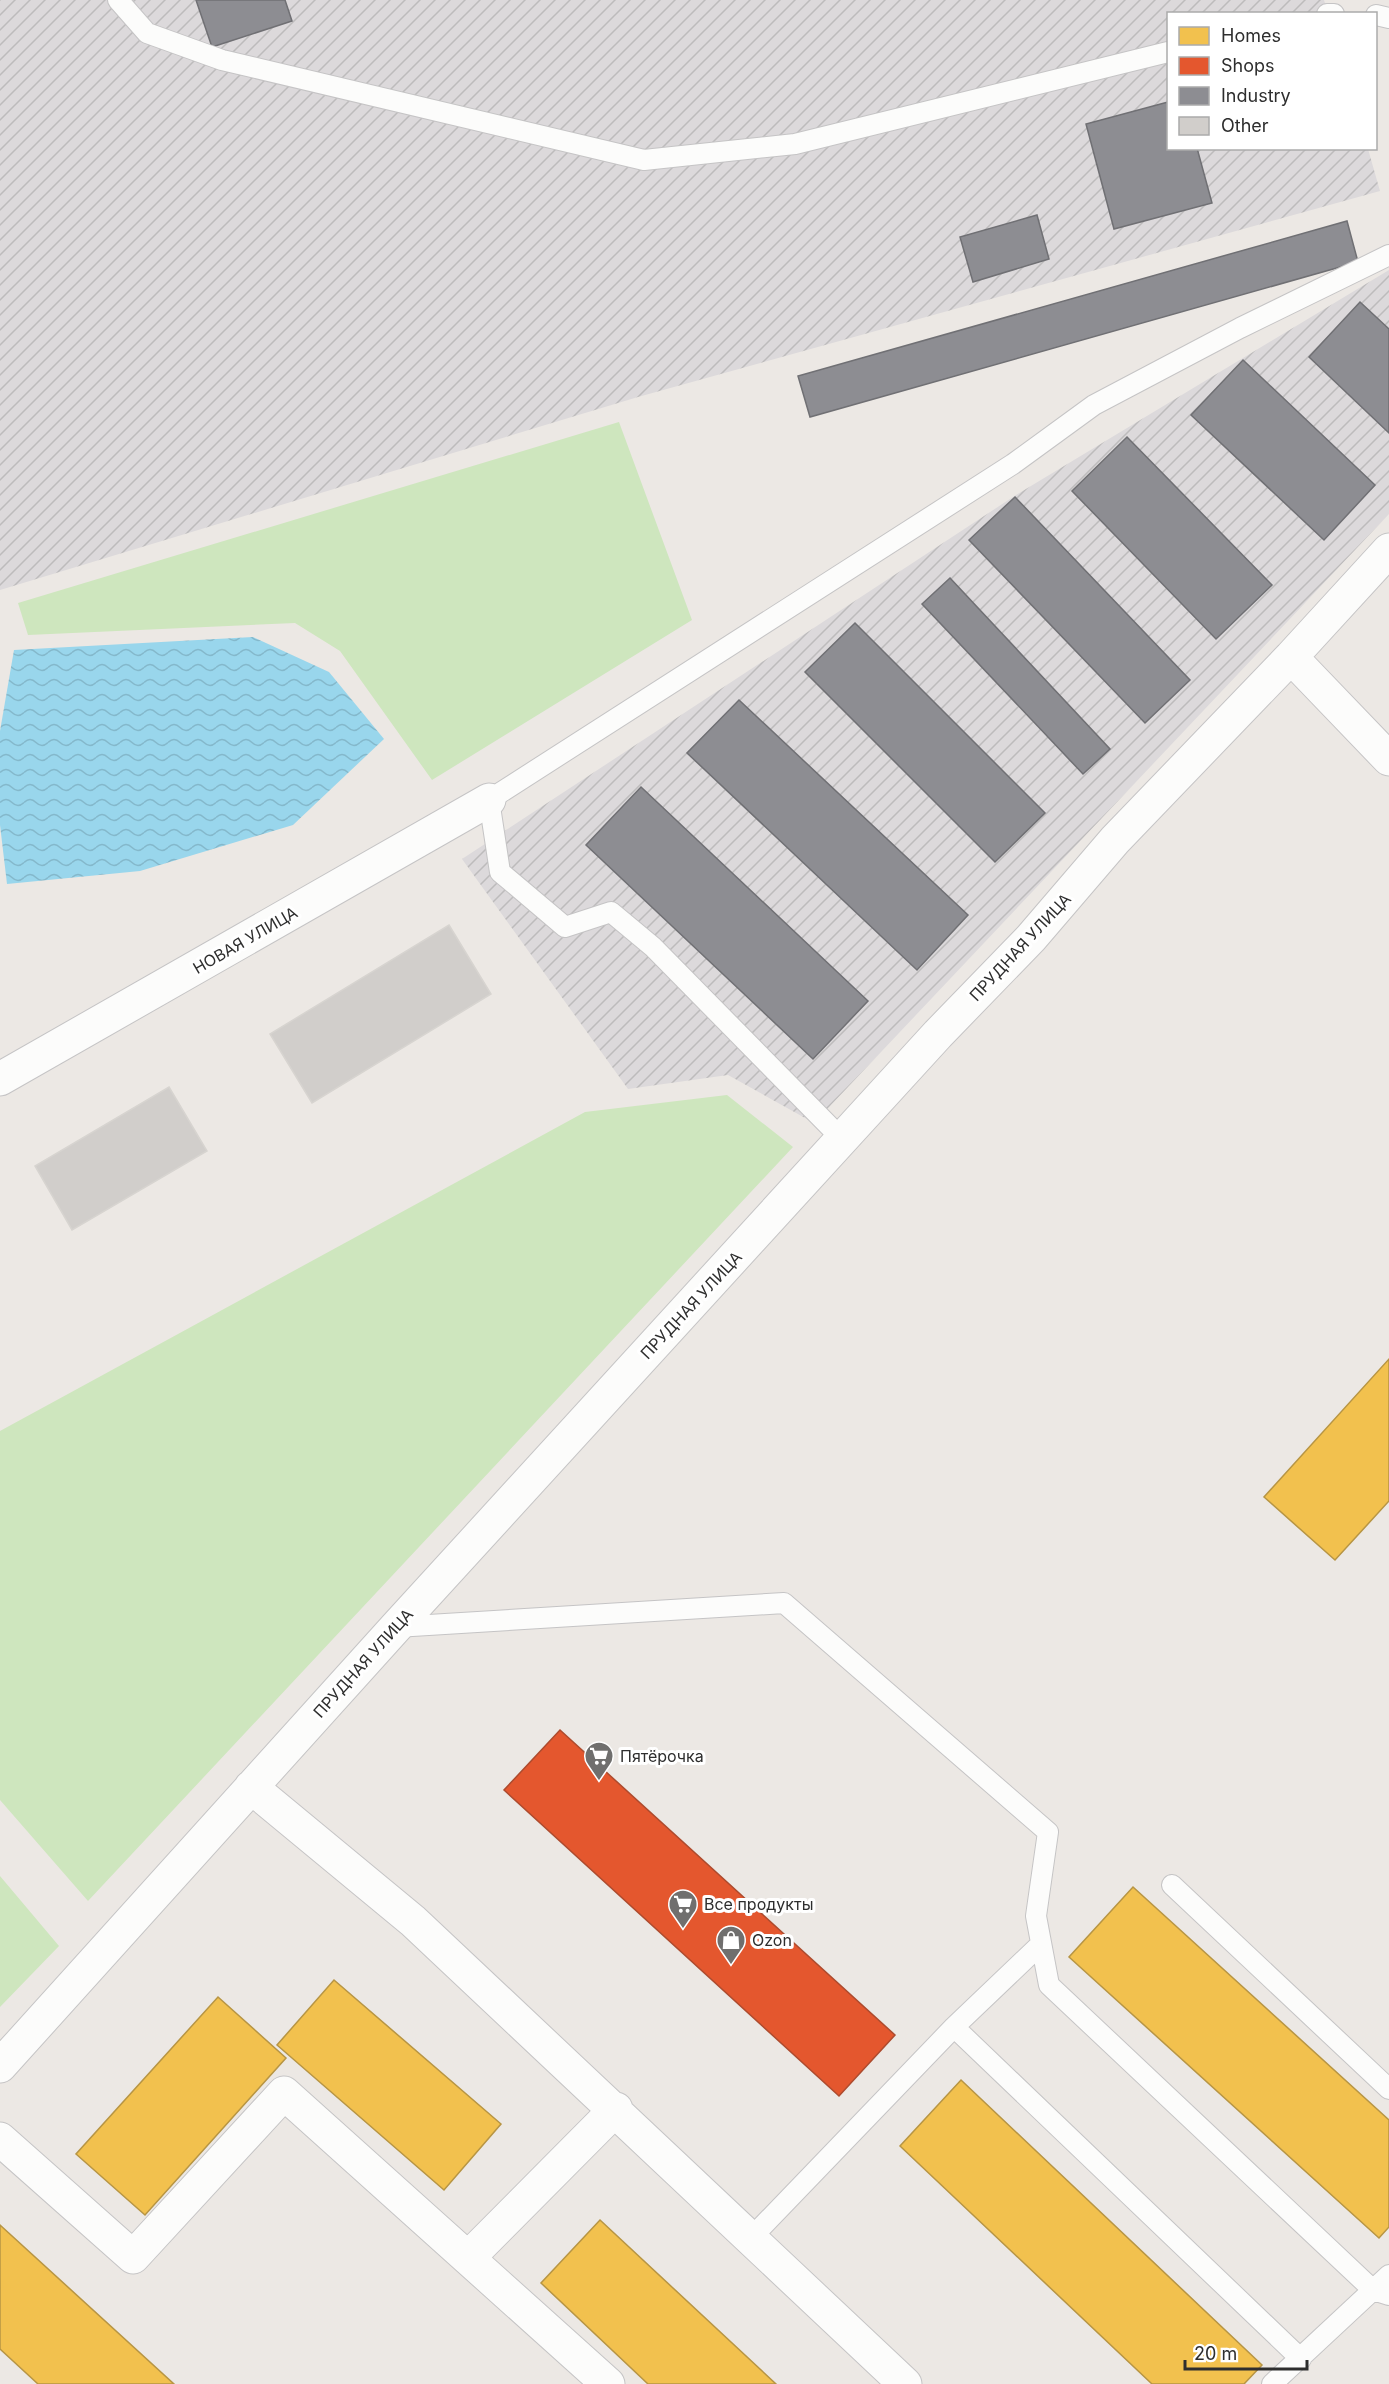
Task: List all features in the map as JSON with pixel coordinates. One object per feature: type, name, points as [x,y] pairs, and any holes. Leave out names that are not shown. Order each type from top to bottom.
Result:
[{"type":"street","name":"ПРУДНАЯ УЛИЦА","points":[[0,2066],[396,1627],[938,1034],[1031,938],[1115,840],[1291,657],[1389,550]]},
{"type":"street","points":[[1291,657],[1389,759]]},
{"type":"street","name":"НОВАЯ УЛИЦА","points":[[0,1079],[489,800]]},
{"type":"street","points":[[251,1787],[413,1921],[616,2109],[905,2384]]},
{"type":"street","points":[[0,2139],[133,2257],[284,2093],[608,2384]]},
{"type":"street","points":[[468,2258],[616,2109]]},
{"type":"lane","points":[[118,0],[147,33],[222,60],[644,160],[795,144],[1167,52]]},
{"type":"lane","points":[[843,1140],[653,947],[611,912],[565,927],[500,872],[489,800],[1013,464],[1094,405],[1240,328],[1389,255]]},
{"type":"lane","points":[[396,1627],[784,1603],[1048,1832],[1036,1916],[1049,1984],[1381,2293]]},
{"type":"lane","points":[[1172,1886],[1389,2089]]},
{"type":"lane","points":[[751,2238],[954,2027],[1041,1944]]},
{"type":"lane","points":[[954,2027],[1301,2359]]},
{"type":"lane","points":[[1272,2384],[1381,2293],[1389,2276]]},
{"type":"shaded area","points":[[0,0],[1324,0],[1328,12],[1167,12],[1167,150],[1368,150],[1380,191],[638,397],[0,590]]},
{"type":"shaded area","points":[[1389,270],[1389,514],[814,1123],[728,1075],[628,1089],[462,859],[1016,495]]},
{"type":"green space","points":[[619,422],[692,620],[432,780],[340,651],[295,623],[28,635],[18,603]]},
{"type":"green space","points":[[727,1095],[793,1147],[88,1901],[0,1800],[0,1431],[585,1112]]},
{"type":"green space","points":[[0,1876],[59,1946],[0,2007]]},
{"type":"water","points":[[253,637],[329,672],[384,739],[293,825],[140,871],[7,884],[0,825],[0,731],[14,650]]},
{"type":"building: Homes","points":[[1389,1359],[1389,1501],[1335,1560],[1264,1497]]},
{"type":"building: Homes","points":[[1133,1887],[1389,2120],[1389,2227],[1379,2238],[1069,1957]]},
{"type":"building: Homes","points":[[334,1980],[501,2124],[444,2190],[277,2045]]},
{"type":"building: Homes","points":[[218,1997],[286,2058],[145,2215],[76,2154]]},
{"type":"building: Homes","points":[[961,2080],[1262,2365],[1244,2384],[1152,2384],[900,2146]]},
{"type":"building: Homes","points":[[600,2220],[776,2384],[648,2384],[541,2283]]},
{"type":"building: Homes","points":[[0,2225],[174,2384],[38,2384],[0,2349]]},
{"type":"building: Shops","points":[[560,1730],[895,2035],[839,2096],[504,1790]]},
{"type":"building: Industry","points":[[196,0],[285,0],[292,21],[212,47]]},
{"type":"building: Industry","points":[[1167,102],[1167,150],[1198,150],[1212,203],[1114,229],[1086,124]]},
{"type":"building: Industry","points":[[1037,215],[1049,259],[973,282],[960,237]]},
{"type":"building: Industry","points":[[1347,221],[1358,262],[810,417],[798,376]]},
{"type":"building: Industry","points":[[1360,302],[1389,329],[1389,433],[1309,357]]},
{"type":"building: Industry","points":[[1243,360],[1375,485],[1324,540],[1191,415]]},
{"type":"building: Industry","points":[[1127,437],[1272,585],[1216,639],[1072,491]]},
{"type":"building: Industry","points":[[1015,497],[1190,680],[1145,723],[969,540]]},
{"type":"building: Industry","points":[[950,578],[1110,749],[1083,774],[922,604]]},
{"type":"building: Industry","points":[[855,623],[1045,813],[995,862],[805,672]]},
{"type":"building: Industry","points":[[739,700],[968,915],[917,970],[687,753]]},
{"type":"building: Industry","points":[[641,787],[868,1001],[813,1059],[586,845]]},
{"type":"building: Other","points":[[449,925],[491,994],[312,1103],[270,1034]]},
{"type":"building: Other","points":[[169,1087],[207,1151],[72,1230],[35,1166]]},
{"type":"place","name":"Пятёрочка","points":[[599,1782]]},
{"type":"place","name":"Все продукты","points":[[683,1930]]},
{"type":"place","name":"Ozon","points":[[731,1966]]}]
